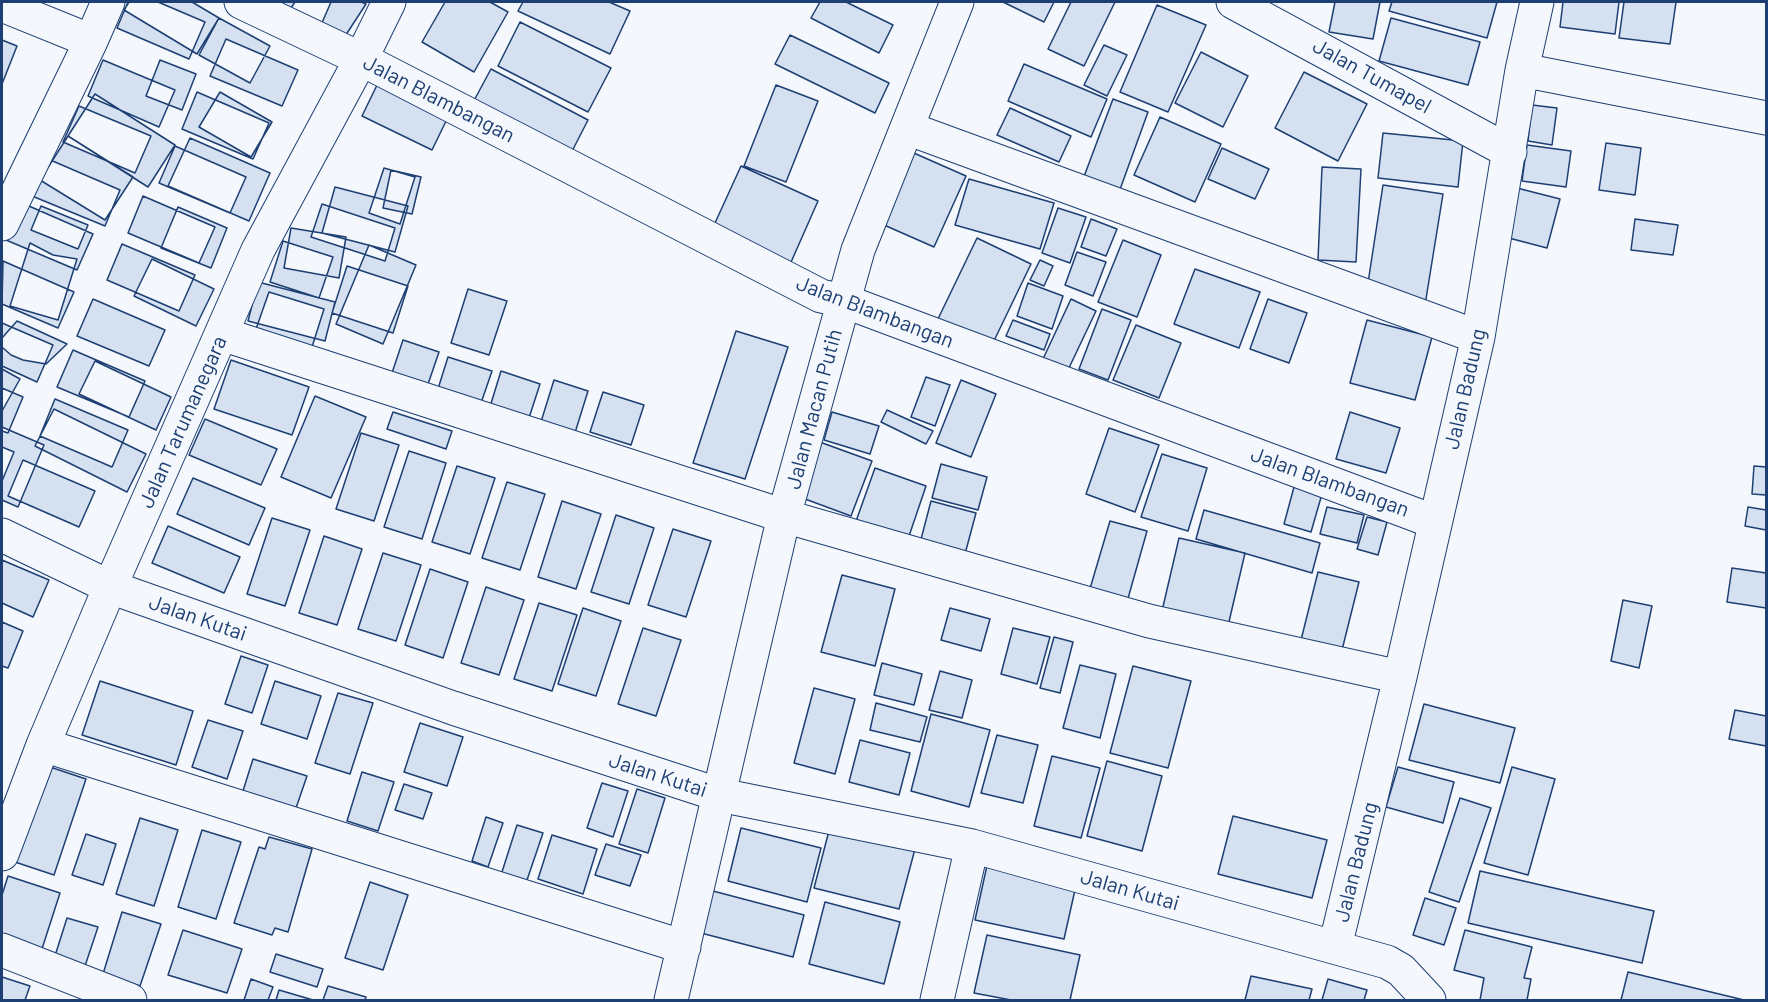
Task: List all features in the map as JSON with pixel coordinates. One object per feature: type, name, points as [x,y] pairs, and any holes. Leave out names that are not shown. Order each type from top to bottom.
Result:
[{"type":"street","points":[[2,224],[108,2]]},
{"type":"street","name":"Jalan Blambangan","points":[[241,2],[361,59],[821,296],[844,301],[1435,522]]},
{"type":"street","name":"Jalan Tarumanegara","points":[[2,854],[43,746],[110,587],[258,250],[361,59],[389,2]]},
{"type":"street","name":"Jalan Macan Putih","points":[[671,1000],[784,516],[858,250],[957,2]]},
{"type":"street","name":"Jalan Tumapel","points":[[1233,2],[1510,152]]},
{"type":"street","name":"Jalan Badung","points":[[1335,948],[1478,337],[1522,70],[1537,2]]},
{"type":"street","points":[[2,5],[91,41]]},
{"type":"street","points":[[1522,70],[1767,118]]},
{"type":"street","points":[[907,128],[1478,337]]},
{"type":"street","points":[[222,334],[784,516],[1149,621],[1400,677]]},
{"type":"street","name":"Jalan Kutai","points":[[2,535],[110,587],[453,708],[720,795],[972,846],[1387,962],[1401,970],[1429,1000]]},
{"type":"street","points":[[43,746],[684,947]]},
{"type":"street","points":[[937,1000],[972,846]]},
{"type":"street","points":[[2,950],[129,1000]]},
{"type":"building","points":[[128,2],[158,2],[205,22],[189,59],[117,28]]},
{"type":"building","points":[[129,2],[192,2],[219,18],[197,54],[124,10]]},
{"type":"building","points":[[264,2],[331,2],[321,25]]},
{"type":"building","points":[[295,2],[361,2],[366,4],[340,44],[289,11]]},
{"type":"building","points":[[445,2],[490,2],[508,12],[474,72],[422,42]]},
{"type":"building","points":[[523,2],[609,2],[630,11],[610,54],[518,11]]},
{"type":"building","points":[[820,2],[846,2],[893,25],[879,53],[811,18]]},
{"type":"building","points":[[1003,2],[1054,2],[1044,22]]},
{"type":"building","points":[[1071,2],[1115,2],[1084,66],[1048,49]]},
{"type":"building","points":[[1335,2],[1380,2],[1373,39],[1329,32]]},
{"type":"building","points":[[1392,2],[1497,2],[1487,38],[1389,11]]},
{"type":"building","points":[[1563,2],[1619,2],[1615,34],[1560,27]]},
{"type":"building","points":[[1624,2],[1676,2],[1670,44],[1619,38]]},
{"type":"building","points":[[1157,5],[1206,25],[1168,112],[1120,92]]},
{"type":"building","points":[[219,18],[270,46],[250,83],[199,55]]},
{"type":"building","points":[[1391,18],[1480,42],[1468,85],[1379,61]]},
{"type":"building","points":[[520,22],[611,68],[588,112],[498,66]]},
{"type":"building","points":[[790,35],[889,83],[875,113],[775,64]]},
{"type":"building","points":[[226,39],[298,70],[282,106],[210,76]]},
{"type":"building","points":[[2,40],[17,46],[2,84]]},
{"type":"building","points":[[1104,45],[1127,55],[1107,96],[1084,85]]},
{"type":"building","points":[[1201,52],[1248,76],[1223,127],[1175,103]]},
{"type":"building","points":[[103,60],[175,90],[159,127],[88,96]]},
{"type":"building","points":[[160,60],[196,74],[182,110],[146,96]]},
{"type":"building","points":[[1024,64],[1107,99],[1091,137],[1008,101]]},
{"type":"building","points":[[491,69],[588,120],[568,159],[470,108]]},
{"type":"building","points":[[1304,72],[1367,104],[1338,161],[1275,128]]},
{"type":"building","points":[[379,81],[449,115],[432,150],[362,116]]},
{"type":"building","points":[[776,85],[818,101],[786,182],[744,166]]},
{"type":"building","points":[[197,92],[269,123],[253,159],[182,129]]},
{"type":"building","points":[[220,92],[272,122],[251,157],[199,127]]},
{"type":"building","points":[[95,94],[175,145],[148,187],[68,136]]},
{"type":"building","points":[[1113,99],[1148,112],[1118,195],[1082,182]]},
{"type":"building","points":[[1532,105],[1557,108],[1552,145],[1528,141]]},
{"type":"building","points":[[79,106],[151,136],[135,173],[63,142]]},
{"type":"building","points":[[1010,108],[1071,136],[1059,162],[997,135]]},
{"type":"building","points":[[1160,117],[1221,144],[1195,202],[1134,175]]},
{"type":"building","points":[[1383,133],[1463,141],[1458,187],[1378,178]]},
{"type":"building","points":[[68,136],[133,177],[105,220],[40,180]]},
{"type":"building","points":[[190,138],[270,173],[249,221],[168,186]]},
{"type":"building","points":[[1606,143],[1641,148],[1635,195],[1599,190]]},
{"type":"building","points":[[1527,145],[1571,151],[1566,187],[1522,181]]},
{"type":"building","points":[[175,146],[246,177],[230,213],[159,183]]},
{"type":"building","points":[[1222,148],[1269,169],[1255,199],[1208,179]]},
{"type":"building","points":[[907,150],[966,176],[934,247],[875,221]]},
{"type":"building","points":[[48,159],[120,190],[105,226],[32,196]]},
{"type":"building","points":[[741,166],[818,201],[788,269],[710,234]]},
{"type":"building","points":[[1322,167],[1361,169],[1356,262],[1318,260]]},
{"type":"building","points":[[384,168],[415,177],[400,224],[369,213]]},
{"type":"building","points":[[391,170],[421,177],[412,214],[383,208]]},
{"type":"building","points":[[969,179],[1054,203],[1040,249],[955,225]]},
{"type":"building","points":[[1383,185],[1443,194],[1425,305],[1366,296]]},
{"type":"building","points":[[335,187],[408,206],[395,252],[322,233]]},
{"type":"building","points":[[1517,188],[1560,199],[1547,248],[1505,237]]},
{"type":"building","points":[[143,196],[215,227],[199,263],[128,233]]},
{"type":"building","points":[[22,203],[93,234],[77,270],[6,240]]},
{"type":"building","points":[[322,204],[395,228],[385,261],[311,237]]},
{"type":"building","points":[[41,206],[88,225],[78,249],[31,230]]},
{"type":"building","points":[[178,207],[227,228],[211,268],[161,248]]},
{"type":"building","points":[[1058,208],[1086,217],[1070,263],[1042,253]]},
{"type":"building","points":[[1091,219],[1117,229],[1106,256],[1081,247]]},
{"type":"building","points":[[1635,219],[1678,225],[1673,255],[1631,250]]},
{"type":"building","points":[[291,228],[346,237],[339,278],[284,268]]},
{"type":"building","points":[[977,238],[1031,264],[991,347],[937,321]]},
{"type":"building","points":[[1123,240],[1161,255],[1137,317],[1098,302]]},
{"type":"building","points":[[283,241],[333,257],[319,298],[270,282]]},
{"type":"building","points":[[30,243],[53,255],[77,259],[58,320],[10,306]]},
{"type":"building","points":[[122,244],[195,275],[179,311],[107,280]]},
{"type":"building","points":[[369,245],[416,265],[383,344],[336,324]]},
{"type":"building","points":[[1077,252],[1106,262],[1093,296],[1065,285]]},
{"type":"building","points":[[152,259],[214,289],[196,326],[134,296]]},
{"type":"building","points":[[1040,260],[1053,266],[1044,286],[1030,280]]},
{"type":"building","points":[[3,261],[74,292],[58,328],[2,304]]},
{"type":"building","points":[[347,266],[408,286],[393,333],[332,313]]},
{"type":"building","points":[[1195,269],[1260,292],[1239,348],[1174,324]]},
{"type":"building","points":[[258,282],[335,302],[325,341],[248,321]]},
{"type":"building","points":[[1028,283],[1063,296],[1052,329],[1017,316]]},
{"type":"building","points":[[468,289],[507,301],[489,355],[451,343]]},
{"type":"building","points":[[269,292],[324,309],[312,347],[256,329]]},
{"type":"building","points":[[93,299],[165,330],[149,366],[77,336]]},
{"type":"building","points":[[1071,299],[1096,311],[1068,370],[1043,359]]},
{"type":"building","points":[[1268,299],[1307,313],[1289,363],[1250,349]]},
{"type":"building","points":[[1102,309],[1131,320],[1108,380],[1079,369]]},
{"type":"building","points":[[1013,320],[1050,334],[1044,350],[1006,336]]},
{"type":"building","points":[[1367,320],[1432,337],[1415,400],[1350,383]]},
{"type":"building","points":[[17,321],[67,344],[46,364],[23,360],[11,355],[2,347],[2,338]]},
{"type":"building","points":[[2,323],[53,345],[37,382],[2,366]]},
{"type":"building","points":[[1136,325],[1181,343],[1159,398],[1113,380]]},
{"type":"building","points":[[736,331],[788,347],[745,479],[693,463]]},
{"type":"building","points":[[403,340],[439,352],[427,387],[391,376]]},
{"type":"building","points":[[73,350],[145,381],[129,417],[57,387]]},
{"type":"building","points":[[448,357],[492,371],[480,406],[437,392]]},
{"type":"building","points":[[231,360],[309,387],[292,435],[214,409]]},
{"type":"building","points":[[95,361],[171,397],[156,430],[79,394]]},
{"type":"building","points":[[2,369],[20,379],[2,411]]},
{"type":"building","points":[[501,371],[540,384],[528,421],[489,410]]},
{"type":"building","points":[[926,377],[950,385],[935,426],[911,417]]},
{"type":"building","points":[[554,380],[588,391],[574,436],[540,425]]},
{"type":"building","points":[[961,380],[996,394],[971,457],[936,443]]},
{"type":"building","points":[[2,388],[23,397],[8,433],[2,431]]},
{"type":"building","points":[[603,392],[644,405],[631,445],[590,432]]},
{"type":"building","points":[[315,396],[366,417],[331,498],[281,477]]},
{"type":"building","points":[[55,399],[128,430],[112,467],[40,436]]},
{"type":"building","points":[[54,409],[146,454],[127,492],[35,446]]},
{"type":"building","points":[[887,410],[933,431],[926,444],[881,422]]},
{"type":"building","points":[[393,412],[452,431],[446,449],[387,429]]},
{"type":"building","points":[[832,412],[879,426],[870,454],[824,440]]},
{"type":"building","points":[[1350,412],[1400,428],[1386,473],[1336,459]]},
{"type":"building","points":[[205,419],[277,449],[261,485],[189,455]]},
{"type":"building","points":[[2,427],[44,445],[18,507],[2,500]]},
{"type":"building","points":[[1109,428],[1159,445],[1135,512],[1086,494]]},
{"type":"building","points":[[361,433],[399,445],[374,521],[336,509]]},
{"type":"building","points":[[817,441],[872,461],[851,516],[797,496]]},
{"type":"building","points":[[2,447],[14,452],[2,481]]},
{"type":"building","points":[[409,451],[446,463],[422,539],[384,527]]},
{"type":"building","points":[[1162,454],[1207,468],[1188,531],[1141,517]]},
{"type":"building","points":[[23,460],[95,491],[79,527],[8,496]]},
{"type":"building","points":[[941,464],[987,477],[978,510],[932,498]]},
{"type":"building","points":[[457,466],[495,478],[470,554],[432,542]]},
{"type":"building","points":[[1754,466],[1766,467],[1766,495],[1752,494]]},
{"type":"building","points":[[875,468],[926,486],[907,542],[855,524]]},
{"type":"building","points":[[193,478],[265,508],[249,545],[177,514]]},
{"type":"building","points":[[507,482],[545,494],[520,570],[482,558]]},
{"type":"building","points":[[1294,487],[1322,494],[1311,532],[1284,524]]},
{"type":"building","points":[[562,501],[601,514],[576,589],[538,577]]},
{"type":"building","points":[[931,501],[976,513],[965,554],[920,543]]},
{"type":"building","points":[[1327,507],[1364,515],[1357,543],[1320,534]]},
{"type":"building","points":[[1748,507],[1766,510],[1766,530],[1745,526]]},
{"type":"building","points":[[1204,510],[1320,543],[1312,573],[1196,539]]},
{"type":"building","points":[[616,515],[654,528],[629,604],[591,592]]},
{"type":"building","points":[[1367,517],[1387,522],[1378,555],[1357,549]]},
{"type":"building","points":[[272,518],[310,530],[285,606],[247,594]]},
{"type":"building","points":[[1110,521],[1147,531],[1127,602],[1089,592]]},
{"type":"building","points":[[168,526],[240,557],[224,593],[152,563]]},
{"type":"building","points":[[673,529],[711,541],[686,617],[648,605]]},
{"type":"building","points":[[324,536],[362,549],[337,625],[299,613]]},
{"type":"building","points":[[1179,538],[1245,553],[1228,626],[1162,611]]},
{"type":"building","points":[[383,553],[421,565],[396,641],[358,629]]},
{"type":"building","points":[[2,560],[49,580],[33,617],[2,603]]},
{"type":"building","points":[[1732,568],[1766,573],[1766,608],[1727,602]]},
{"type":"building","points":[[430,569],[468,582],[443,658],[405,645]]},
{"type":"building","points":[[1318,572],[1359,582],[1340,658],[1299,648]]},
{"type":"building","points":[[842,575],[895,589],[875,666],[821,652]]},
{"type":"building","points":[[486,587],[524,600],[499,675],[461,663]]},
{"type":"building","points":[[1623,600],[1652,606],[1639,668],[1611,661]]},
{"type":"building","points":[[539,603],[577,615],[552,691],[514,679]]},
{"type":"building","points":[[583,608],[621,621],[596,696],[558,684]]},
{"type":"building","points":[[950,608],[990,619],[981,651],[941,640]]},
{"type":"building","points":[[2,622],[23,631],[8,668],[2,666]]},
{"type":"building","points":[[643,628],[681,640],[656,716],[618,704]]},
{"type":"building","points":[[1013,628],[1050,637],[1037,684],[1001,674]]},
{"type":"building","points":[[1054,637],[1073,642],[1060,693],[1040,688]]},
{"type":"building","points":[[241,656],[268,665],[252,713],[225,704]]},
{"type":"building","points":[[882,663],[922,674],[914,705],[874,695]]},
{"type":"building","points":[[1080,665],[1116,674],[1100,738],[1063,728]]},
{"type":"building","points":[[1133,666],[1191,681],[1168,768],[1110,753]]},
{"type":"building","points":[[940,671],[972,680],[962,718],[929,710]]},
{"type":"building","points":[[100,681],[193,711],[176,765],[82,735]]},
{"type":"building","points":[[275,681],[321,696],[307,739],[261,724]]},
{"type":"building","points":[[814,688],[855,699],[835,774],[794,763]]},
{"type":"building","points":[[338,693],[373,703],[350,774],[315,763]]},
{"type":"building","points":[[876,703],[927,717],[920,742],[870,730]]},
{"type":"building","points":[[1424,704],[1515,728],[1500,783],[1409,760]]},
{"type":"building","points":[[1735,710],[1766,716],[1766,746],[1729,739]]},
{"type":"building","points":[[931,714],[990,730],[969,807],[911,791]]},
{"type":"building","points":[[208,720],[243,731],[227,779],[192,767]]},
{"type":"building","points":[[420,723],[463,737],[447,786],[404,772]]},
{"type":"building","points":[[997,735],[1038,745],[1023,803],[981,793]]},
{"type":"building","points":[[860,740],[910,753],[899,795],[849,782]]},
{"type":"building","points":[[1052,756],[1100,768],[1081,838],[1034,826]]},
{"type":"building","points":[[253,759],[307,776],[295,811],[242,794]]},
{"type":"building","points":[[1107,761],[1162,776],[1142,851],[1087,836]]},
{"type":"building","points":[[44,765],[86,779],[54,875],[12,861]]},
{"type":"building","points":[[1398,767],[1454,782],[1443,823],[1386,807]]},
{"type":"building","points":[[1512,767],[1555,779],[1528,875],[1484,863]]},
{"type":"building","points":[[362,772],[394,782],[378,831],[347,821]]},
{"type":"building","points":[[602,783],[628,791],[613,837],[587,828]]},
{"type":"building","points":[[404,784],[432,793],[423,819],[395,810]]},
{"type":"building","points":[[637,789],[665,798],[648,853],[619,844]]},
{"type":"building","points":[[1460,798],[1491,808],[1459,902],[1429,892]]},
{"type":"building","points":[[1233,816],[1327,840],[1312,898],[1218,874]]},
{"type":"building","points":[[486,817],[503,823],[488,867],[472,861]]},
{"type":"building","points":[[140,818],[178,830],[154,906],[116,894]]},
{"type":"building","points":[[517,825],[543,833],[526,883],[501,875]]},
{"type":"building","points":[[830,827],[915,849],[899,909],[814,888]]},
{"type":"building","points":[[741,828],[821,848],[807,902],[728,881]]},
{"type":"building","points":[[202,830],[241,842],[216,919],[178,907]]},
{"type":"building","points":[[86,834],[116,844],[103,885],[72,875]]},
{"type":"building","points":[[552,835],[597,849],[583,894],[538,879]]},
{"type":"building","points":[[269,837],[312,849],[288,932],[275,928],[272,935],[234,923],[259,847],[265,849]]},
{"type":"building","points":[[606,844],[641,855],[630,886],[595,875]]},
{"type":"building","points":[[988,861],[1077,881],[1064,939],[975,920]]},
{"type":"building","points":[[1480,871],[1654,911],[1642,963],[1468,923]]},
{"type":"building","points":[[8,876],[60,893],[40,955],[2,942],[2,895]]},
{"type":"building","points":[[370,882],[408,895],[383,970],[345,958]]},
{"type":"building","points":[[713,891],[804,915],[793,957],[701,933]]},
{"type":"building","points":[[1425,898],[1456,908],[1444,945],[1413,935]]},
{"type":"building","points":[[825,902],[900,922],[884,984],[809,964]]},
{"type":"building","points":[[122,912],[161,924],[140,986],[103,974]]},
{"type":"building","points":[[67,918],[98,927],[84,969],[54,959]]},
{"type":"building","points":[[183,930],[242,949],[227,993],[168,975]]},
{"type":"building","points":[[1465,930],[1532,947],[1524,978],[1531,979],[1527,1000],[1480,1000],[1484,978],[1454,970]]},
{"type":"building","points":[[987,935],[1080,955],[1070,1000],[1011,1000],[974,993]]},
{"type":"building","points":[[276,954],[323,969],[317,987],[270,972]]},
{"type":"building","points":[[1628,972],[1744,1000],[1621,1000]]},
{"type":"building","points":[[1251,976],[1312,989],[1309,1000],[1245,1000]]},
{"type":"building","points":[[2,977],[30,986],[25,1000],[2,1000]]},
{"type":"building","points":[[251,979],[273,987],[268,1000],[244,1000]]},
{"type":"building","points":[[1328,979],[1367,990],[1364,1000],[1322,1000]]},
{"type":"building","points":[[328,986],[366,997],[365,1000],[323,1000]]},
{"type":"building","points":[[279,990],[313,1000],[276,1000]]}]
